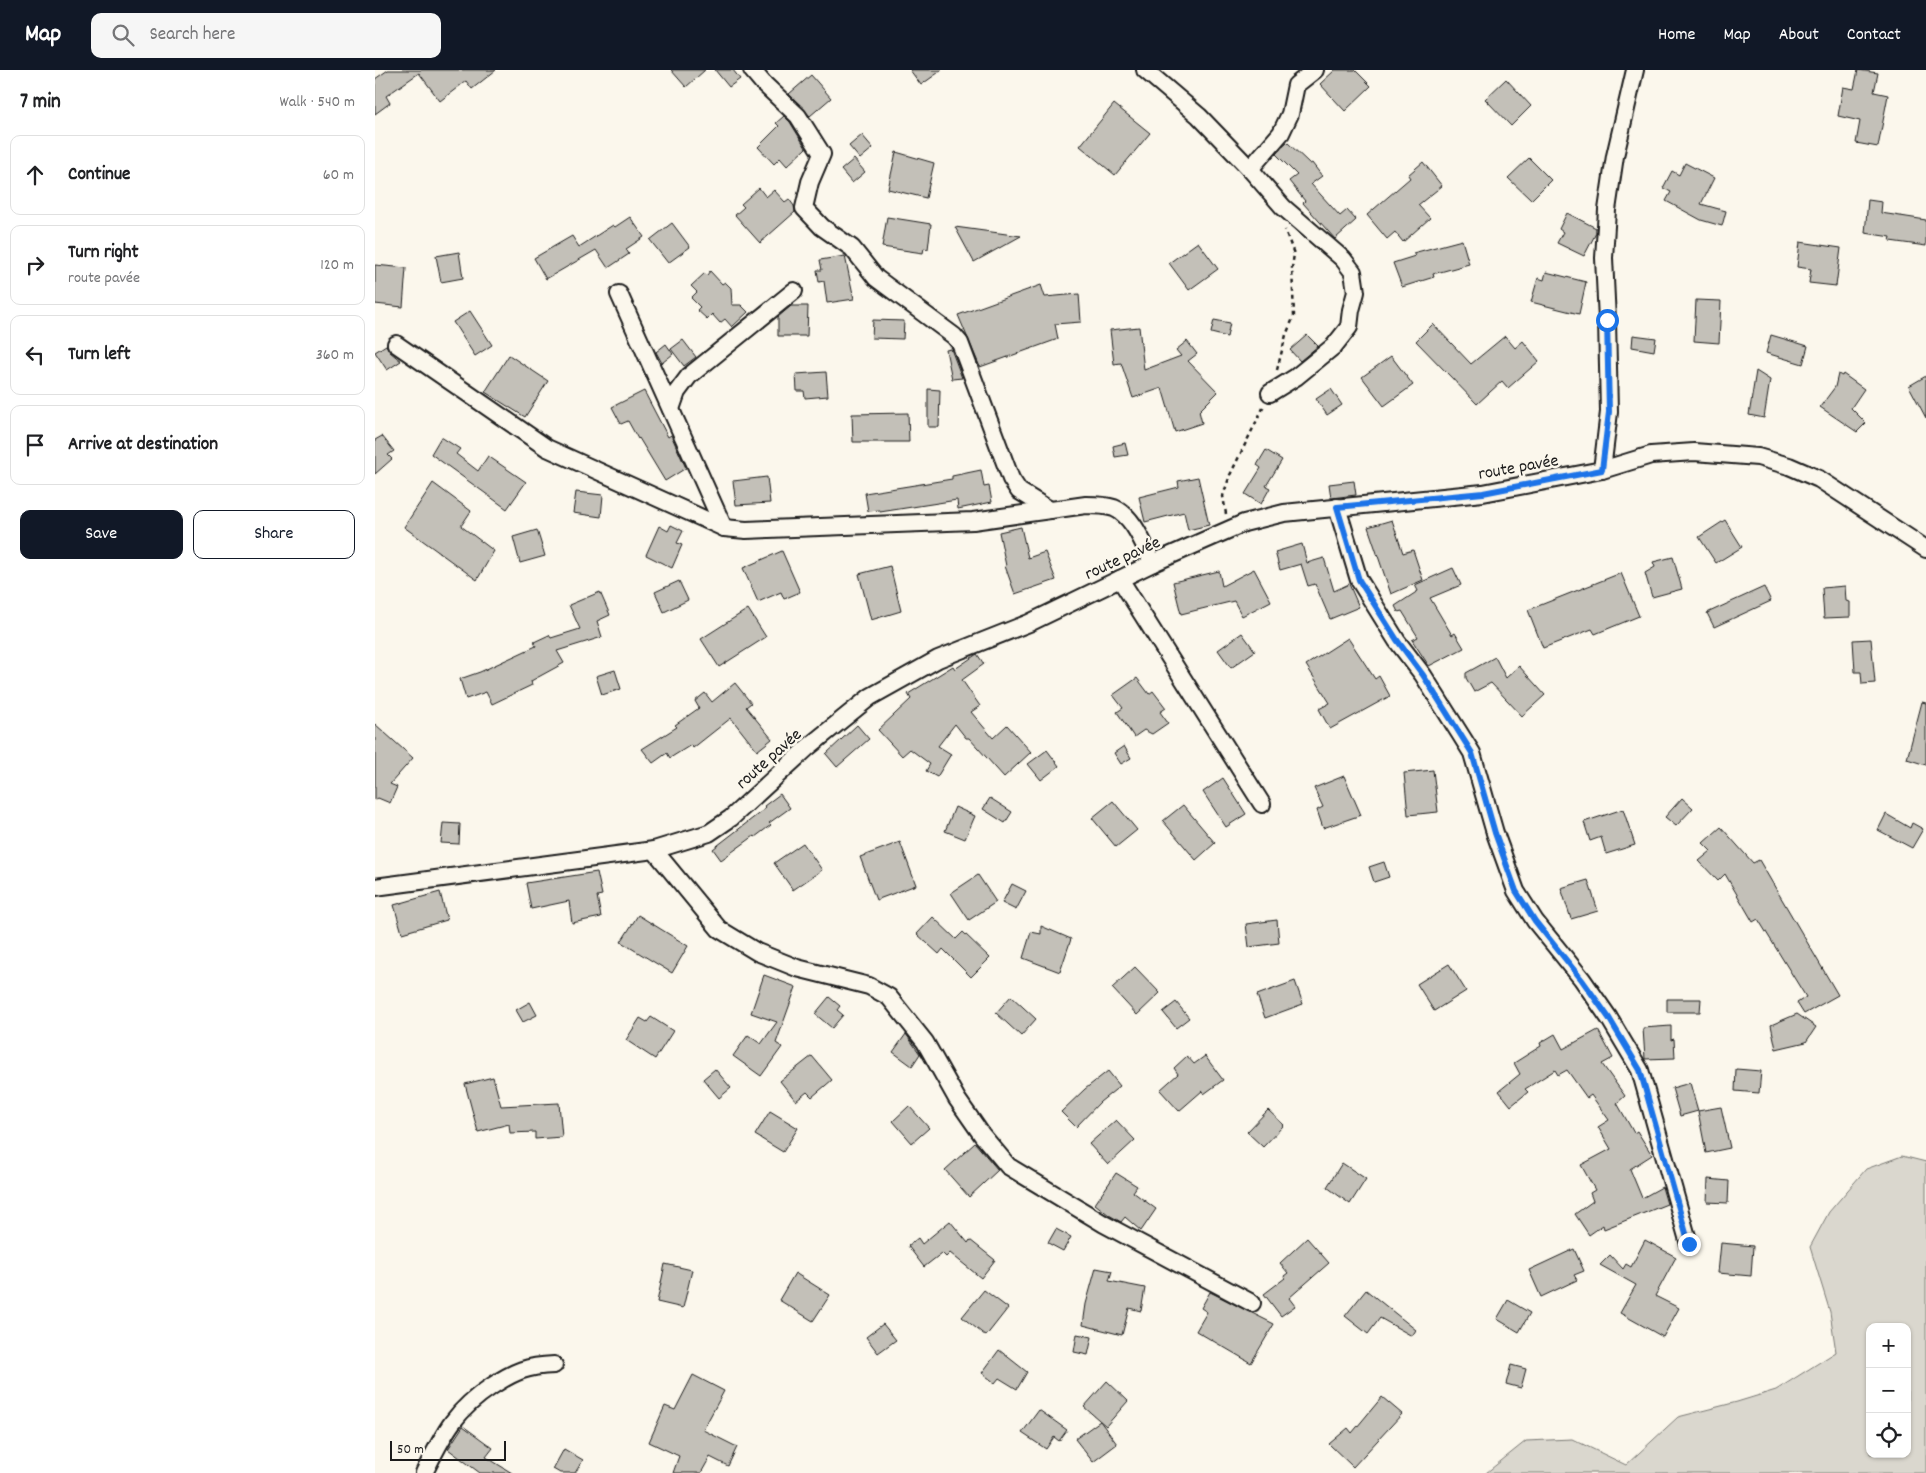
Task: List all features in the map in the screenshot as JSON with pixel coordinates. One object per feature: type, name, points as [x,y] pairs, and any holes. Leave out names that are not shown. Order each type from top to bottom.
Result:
[{"type":"street","points":[[752,70],[798,116],[822,154],[810,182],[805,208],[822,227],[852,248],[876,278],[954,336],[960,343],[1011,479],[1019,491],[1050,510]]},
{"type":"street","points":[[1145,70],[1199,116],[1250,169],[1283,207],[1343,259],[1353,272],[1356,292],[1349,327],[1334,346],[1295,377],[1270,393]]},
{"type":"street","points":[[1250,169],[1281,133],[1290,114],[1296,85],[1315,70]]},
{"type":"street","points":[[1602,470],[1609,412],[1604,258],[1607,210],[1615,156],[1635,70]]},
{"type":"street","points":[[671,410],[677,392],[689,376],[794,291]]},
{"type":"street","points":[[619,294],[725,528]]},
{"type":"street","points":[[396,344],[547,448],[725,528],[746,530],[973,520],[1086,505],[1115,508],[1131,521],[1153,563]]},
{"type":"street","name":"route pavée","points":[[375,887],[654,850],[709,833],[731,818],[807,748],[870,698],[938,659],[1029,623],[1153,563],[1245,523],[1284,513],[1483,493],[1602,470],[1651,455],[1694,452],[1758,457],[1789,466],[1819,479],[1926,549]]},
{"type":"street","points":[[1337,507],[1359,580],[1397,640],[1423,675],[1472,753],[1495,833],[1516,891],[1535,921],[1604,1010],[1640,1070],[1689,1244]]},
{"type":"street","points":[[1120,579],[1263,804]]},
{"type":"street","points":[[654,850],[719,929],[757,952],[781,962],[797,968],[869,986],[889,997],[925,1042],[957,1099],[982,1135],[1008,1166],[1104,1224],[1252,1303]]},
{"type":"street","points":[[424,1473],[442,1436],[461,1410],[472,1399],[510,1374],[533,1365],[554,1364]]},
{"type":"path","points":[[1229,530],[1223,496],[1230,475],[1242,454],[1270,393],[1283,343],[1294,316],[1292,268],[1294,254],[1285,230],[1283,207]]},
{"type":"shaded area","points":[[1902,1156],[1926,1162],[1926,1473],[1486,1473],[1526,1441],[1572,1439],[1626,1465],[1678,1417],[1776,1390],[1836,1352],[1830,1312],[1810,1247],[1829,1212],[1866,1169]]},
{"type":"building","points":[[388,70],[496,70],[472,89],[466,81],[440,101],[419,73],[386,96],[390,103],[375,114],[375,79]]},
{"type":"building","points":[[671,70],[705,70],[686,87]]},
{"type":"building","points":[[715,70],[733,70],[740,79],[729,87]]},
{"type":"building","points":[[910,70],[942,70],[921,85]]},
{"type":"building","points":[[1335,70],[1355,70],[1371,86],[1345,111],[1320,84]]},
{"type":"building","points":[[1858,70],[1878,73],[1874,92],[1888,95],[1878,147],[1856,143],[1860,121],[1838,116],[1843,87],[1854,89]]},
{"type":"building","points":[[811,75],[831,98],[810,116],[789,94]]},
{"type":"building","points":[[1506,79],[1531,106],[1511,126],[1485,99]]},
{"type":"building","points":[[1114,104],[1150,133],[1115,175],[1080,146]]},
{"type":"building","points":[[784,116],[790,122],[806,148],[787,166],[780,158],[774,164],[758,147],[779,126],[776,123]]},
{"type":"building","points":[[862,135],[873,148],[860,159],[849,146]]},
{"type":"building","points":[[1287,142],[1310,164],[1312,163],[1322,176],[1311,184],[1340,216],[1347,210],[1356,220],[1335,239],[1303,203],[1305,201],[1289,181],[1297,175],[1276,154]]},
{"type":"building","points":[[896,152],[934,163],[926,198],[888,189]]},
{"type":"building","points":[[1529,158],[1551,180],[1531,200],[1508,178]]},
{"type":"building","points":[[854,159],[865,172],[852,183],[841,170]]},
{"type":"building","points":[[1423,162],[1442,186],[1418,205],[1430,218],[1403,242],[1395,232],[1387,239],[1367,215],[1410,178],[1408,175]]},
{"type":"building","points":[[1685,163],[1714,178],[1701,204],[1726,211],[1722,226],[1701,220],[1666,201],[1671,192],[1663,188],[1672,171],[1679,175]]},
{"type":"building","points":[[759,188],[766,197],[774,190],[785,202],[789,199],[794,206],[795,212],[760,243],[735,215],[744,207],[741,204]]},
{"type":"building","points":[[1868,200],[1882,202],[1881,213],[1926,220],[1926,246],[1890,241],[1891,237],[1865,233]]},
{"type":"building","points":[[1567,213],[1596,228],[1596,233],[1584,256],[1557,243],[1563,232],[1559,229]]},
{"type":"building","points":[[630,217],[644,237],[626,249],[629,254],[608,268],[596,250],[546,279],[534,258],[572,236],[579,247],[613,225],[615,227]]},
{"type":"building","points":[[887,217],[931,224],[928,249],[924,248],[923,253],[882,247]]},
{"type":"building","points":[[672,223],[690,247],[668,263],[650,240]]},
{"type":"building","points":[[955,227],[1021,236],[974,262]]},
{"type":"building","points":[[1462,240],[1469,264],[1433,274],[1434,277],[1402,287],[1393,263],[1415,256],[1413,253]]},
{"type":"building","points":[[1198,242],[1218,269],[1189,290],[1169,263]]},
{"type":"building","points":[[1800,242],[1841,248],[1836,286],[1809,283],[1811,269],[1797,267]]},
{"type":"building","points":[[459,252],[463,278],[441,282],[436,256]]},
{"type":"building","points":[[845,256],[854,299],[827,303],[824,281],[819,282],[817,270],[822,270],[820,260]]},
{"type":"building","points":[[375,265],[406,268],[403,307],[375,304]]},
{"type":"building","points":[[710,271],[722,284],[725,282],[731,288],[732,305],[741,305],[748,312],[732,327],[725,319],[720,323],[712,314],[707,319],[697,310],[700,307],[691,298],[697,292],[691,286],[705,273],[707,275]]},
{"type":"building","points":[[1546,272],[1586,282],[1579,314],[1531,302],[1538,278],[1544,280]]},
{"type":"building","points":[[1041,285],[1045,297],[1079,294],[1081,322],[1055,324],[1058,339],[980,367],[958,315]]},
{"type":"building","points":[[1696,300],[1721,301],[1719,343],[1694,341]]},
{"type":"building","points":[[791,306],[808,306],[807,336],[778,336],[778,317]]},
{"type":"building","points":[[470,311],[492,345],[475,356],[453,322]]},
{"type":"building","points":[[873,320],[904,321],[903,339],[872,338]]},
{"type":"building","points":[[1214,320],[1230,323],[1227,337],[1211,333]]},
{"type":"building","points":[[1433,324],[1471,364],[1505,336],[1515,348],[1523,341],[1539,361],[1508,388],[1502,381],[1477,404],[1416,341]]},
{"type":"building","points":[[1139,327],[1144,370],[1181,356],[1176,350],[1187,341],[1197,354],[1188,361],[1218,392],[1199,411],[1202,423],[1175,432],[1162,388],[1133,398],[1121,363],[1114,364],[1110,330]]},
{"type":"building","points":[[1307,335],[1318,346],[1300,361],[1290,350]]},
{"type":"building","points":[[1633,335],[1656,338],[1654,351],[1632,347]]},
{"type":"building","points":[[1771,335],[1808,346],[1803,364],[1766,353]]},
{"type":"building","points":[[683,340],[696,357],[684,366],[671,349]]},
{"type":"building","points":[[666,344],[673,354],[662,363],[656,352]]},
{"type":"building","points":[[386,345],[390,352],[401,361],[387,370],[375,352]]},
{"type":"building","points":[[951,349],[962,378],[952,379],[946,350]]},
{"type":"building","points":[[509,355],[548,381],[525,417],[485,392]]},
{"type":"building","points":[[1391,356],[1413,385],[1384,406],[1362,377]]},
{"type":"building","points":[[1756,371],[1770,380],[1764,418],[1749,415]]},
{"type":"building","points":[[826,372],[828,396],[805,398],[804,391],[797,391],[796,374]]},
{"type":"building","points":[[1838,374],[1842,376],[1843,374],[1864,389],[1851,408],[1866,423],[1857,432],[1820,407],[1835,387]]},
{"type":"building","points":[[1926,376],[1926,418],[1909,386]]},
{"type":"building","points":[[928,389],[940,390],[939,427],[928,427]]},
{"type":"building","points":[[1331,389],[1342,405],[1327,415],[1316,399]]},
{"type":"building","points":[[644,391],[668,437],[671,435],[686,468],[665,481],[628,421],[621,424],[612,407]]},
{"type":"building","points":[[908,413],[909,442],[853,442],[852,414]]},
{"type":"building","points":[[382,436],[394,451],[388,455],[392,459],[375,474],[375,440]]},
{"type":"building","points":[[441,437],[460,449],[456,454],[478,471],[488,456],[526,482],[507,509],[431,454]]},
{"type":"building","points":[[1125,443],[1128,455],[1115,457],[1113,446]]},
{"type":"building","points":[[1266,450],[1282,460],[1266,486],[1270,488],[1261,504],[1245,494],[1261,468],[1257,465]]},
{"type":"building","points":[[981,470],[984,487],[989,486],[992,502],[958,509],[957,500],[880,512],[880,510],[868,511],[865,493],[952,479],[952,476]]},
{"type":"building","points":[[767,477],[770,503],[736,505],[733,481]]},
{"type":"building","points":[[1198,477],[1209,525],[1188,530],[1184,512],[1145,522],[1139,497],[1179,487],[1178,481]]},
{"type":"building","points":[[1354,481],[1356,495],[1331,498],[1329,484]]},
{"type":"building","points":[[433,483],[471,511],[461,526],[494,551],[477,580],[404,527]]},
{"type":"building","points":[[576,492],[603,495],[601,517],[573,513]]},
{"type":"building","points":[[1392,520],[1403,553],[1413,550],[1423,580],[1391,594],[1368,527]]},
{"type":"building","points":[[1725,520],[1742,547],[1716,563],[1699,537]]},
{"type":"building","points":[[671,525],[683,531],[677,543],[682,545],[672,568],[646,555],[659,526],[668,531]]},
{"type":"building","points":[[1021,527],[1028,558],[1045,552],[1056,580],[1015,594],[1005,566],[999,532]]},
{"type":"building","points":[[537,530],[545,556],[520,563],[513,537]]},
{"type":"building","points":[[1302,544],[1307,563],[1324,558],[1334,591],[1349,584],[1359,607],[1330,619],[1315,584],[1308,586],[1301,564],[1280,570],[1275,552]]},
{"type":"building","points":[[782,551],[800,592],[784,599],[781,592],[758,602],[743,568]]},
{"type":"building","points":[[1673,557],[1682,589],[1652,597],[1645,573],[1655,567],[1653,562]]},
{"type":"building","points":[[890,566],[901,611],[871,620],[859,574]]},
{"type":"building","points":[[1453,568],[1461,585],[1430,598],[1452,635],[1455,633],[1464,648],[1429,666],[1412,640],[1418,637],[1402,611],[1398,612],[1395,606],[1418,591],[1415,585]]},
{"type":"building","points":[[1254,569],[1271,601],[1242,616],[1234,601],[1181,614],[1173,582],[1219,571],[1222,586]]},
{"type":"building","points":[[1621,573],[1639,616],[1595,634],[1592,629],[1543,648],[1528,610]]},
{"type":"building","points":[[679,581],[688,600],[664,612],[655,592]]},
{"type":"building","points":[[1845,586],[1846,601],[1850,602],[1850,617],[1824,618],[1822,588]]},
{"type":"building","points":[[1764,587],[1771,601],[1714,627],[1707,613]]},
{"type":"building","points":[[600,592],[610,615],[597,621],[602,637],[557,651],[564,663],[531,681],[532,685],[492,704],[486,692],[466,699],[460,679],[480,672],[536,646],[534,642],[549,635],[551,638],[580,629],[569,605]]},
{"type":"building","points":[[748,609],[766,637],[719,667],[701,639]]},
{"type":"building","points":[[1242,633],[1255,651],[1231,668],[1218,650]]},
{"type":"building","points":[[1348,638],[1375,679],[1379,676],[1390,696],[1330,729],[1319,709],[1330,703],[1306,665]]},
{"type":"building","points":[[1871,639],[1875,683],[1862,684],[1861,672],[1855,672],[1853,640]]},
{"type":"building","points":[[977,654],[984,664],[962,680],[980,706],[971,712],[993,738],[1007,725],[1031,752],[1004,777],[955,724],[938,746],[951,754],[937,777],[926,771],[930,764],[910,749],[902,756],[878,730],[911,699],[908,694],[953,666],[955,669]]},
{"type":"building","points":[[1495,657],[1506,678],[1519,666],[1545,695],[1522,716],[1491,683],[1474,692],[1466,678],[1466,673]]},
{"type":"building","points":[[615,670],[621,689],[602,695],[596,676]]},
{"type":"building","points":[[1137,678],[1149,694],[1153,691],[1166,708],[1160,712],[1168,723],[1152,734],[1144,730],[1134,737],[1117,712],[1123,708],[1113,695]]},
{"type":"building","points":[[735,683],[751,703],[746,707],[772,739],[757,751],[731,718],[693,748],[691,745],[670,758],[667,753],[653,763],[642,749],[677,727],[675,725],[699,708],[695,701],[705,693],[712,702]]},
{"type":"building","points":[[1922,702],[1926,703],[1926,765],[1907,759]]},
{"type":"building","points":[[375,724],[413,758],[390,784],[397,787],[390,803],[378,798],[375,800]]},
{"type":"building","points":[[857,725],[869,739],[837,767],[826,754]]},
{"type":"building","points":[[1124,746],[1131,758],[1121,764],[1114,753]]},
{"type":"building","points":[[1047,750],[1059,766],[1041,780],[1028,764]]},
{"type":"building","points":[[1433,770],[1438,812],[1408,815],[1404,773]]},
{"type":"building","points":[[1344,776],[1361,815],[1323,828],[1317,810],[1323,807],[1314,788]]},
{"type":"building","points":[[1223,778],[1246,814],[1226,827],[1203,792]]},
{"type":"building","points":[[780,794],[790,808],[769,823],[771,825],[721,860],[713,849],[766,808],[764,806]]},
{"type":"building","points":[[990,798],[1012,812],[1005,823],[983,809]]},
{"type":"building","points":[[1682,798],[1693,808],[1676,826],[1665,817]]},
{"type":"building","points":[[1113,801],[1137,830],[1116,847],[1092,818]]},
{"type":"building","points":[[1183,805],[1215,843],[1196,860],[1163,821]]},
{"type":"building","points":[[955,807],[975,816],[965,839],[945,831]]},
{"type":"building","points":[[1623,809],[1635,845],[1606,854],[1601,837],[1590,841],[1584,822]]},
{"type":"building","points":[[1886,814],[1910,828],[1912,823],[1923,829],[1912,848],[1878,830]]},
{"type":"building","points":[[443,823],[460,824],[459,844],[441,843]]},
{"type":"building","points":[[1721,827],[1753,863],[1759,860],[1838,995],[1804,1014],[1797,1003],[1806,997],[1758,919],[1753,922],[1725,874],[1718,881],[1699,861],[1711,851],[1703,843]]},
{"type":"building","points":[[900,842],[916,885],[876,900],[860,857]]},
{"type":"building","points":[[803,843],[822,870],[793,890],[774,863]]},
{"type":"building","points":[[1384,862],[1389,877],[1374,882],[1369,867]]},
{"type":"building","points":[[597,872],[602,895],[597,896],[601,917],[572,923],[569,901],[531,909],[526,883]]},
{"type":"building","points":[[978,875],[996,902],[969,920],[951,893]]},
{"type":"building","points":[[1588,880],[1598,911],[1571,919],[1561,888]]},
{"type":"building","points":[[1012,884],[1026,891],[1016,910],[1002,903]]},
{"type":"building","points":[[440,892],[447,920],[402,933],[394,905]]},
{"type":"building","points":[[638,915],[688,946],[672,973],[621,942]]},
{"type":"building","points":[[933,917],[956,939],[963,932],[990,958],[971,977],[943,949],[939,954],[917,934]]},
{"type":"building","points":[[1277,920],[1279,943],[1249,947],[1246,924]]},
{"type":"building","points":[[1041,926],[1071,939],[1060,972],[1023,958],[1031,932],[1041,934]]},
{"type":"building","points":[[1449,964],[1466,991],[1434,1011],[1417,984]]},
{"type":"building","points":[[1135,967],[1160,993],[1137,1015],[1112,988]]},
{"type":"building","points":[[764,975],[796,987],[776,1043],[782,1047],[761,1076],[733,1056],[748,1035],[761,1044],[777,1022],[751,1013]]},
{"type":"building","points":[[1295,981],[1303,1004],[1265,1018],[1257,995]]},
{"type":"building","points":[[1011,996],[1036,1019],[1021,1036],[996,1013]]},
{"type":"building","points":[[829,997],[840,1006],[837,1010],[843,1015],[832,1028],[815,1014]]},
{"type":"building","points":[[1667,999],[1701,999],[1700,1012],[1667,1012]]},
{"type":"building","points":[[530,1002],[537,1015],[523,1022],[516,1010]]},
{"type":"building","points":[[1176,1002],[1189,1018],[1176,1028],[1163,1012]]},
{"type":"building","points":[[1797,1014],[1816,1027],[1806,1042],[1776,1049],[1771,1025]]},
{"type":"building","points":[[651,1017],[673,1031],[655,1059],[626,1040],[640,1018],[647,1022]]},
{"type":"building","points":[[1671,1026],[1671,1040],[1674,1039],[1675,1058],[1645,1059],[1643,1028]]},
{"type":"building","points":[[1598,1030],[1613,1058],[1602,1064],[1625,1096],[1617,1103],[1634,1133],[1637,1131],[1652,1155],[1630,1169],[1642,1198],[1662,1187],[1667,1204],[1604,1229],[1603,1225],[1589,1235],[1575,1214],[1593,1201],[1590,1193],[1595,1190],[1581,1165],[1611,1149],[1598,1127],[1609,1120],[1591,1095],[1587,1098],[1567,1070],[1558,1075],[1555,1070],[1525,1089],[1528,1092],[1511,1106],[1499,1091],[1520,1074],[1514,1063],[1541,1046],[1540,1043],[1555,1034],[1563,1049]]},
{"type":"building","points":[[906,1034],[920,1054],[912,1066],[893,1052]]},
{"type":"building","points":[[812,1056],[832,1080],[812,1097],[807,1092],[796,1101],[780,1081]]},
{"type":"building","points":[[1187,1056],[1194,1064],[1205,1056],[1223,1080],[1204,1094],[1202,1091],[1179,1111],[1160,1090],[1178,1074],[1174,1068]]},
{"type":"building","points":[[715,1069],[731,1088],[719,1098],[703,1079]]},
{"type":"building","points":[[1736,1069],[1761,1071],[1759,1093],[1735,1091]]},
{"type":"building","points":[[1108,1071],[1120,1086],[1100,1102],[1076,1127],[1061,1112],[1085,1089]]},
{"type":"building","points":[[493,1077],[501,1106],[559,1103],[562,1137],[535,1139],[535,1132],[510,1133],[509,1124],[478,1132],[465,1084]]},
{"type":"building","points":[[1690,1083],[1698,1111],[1680,1116],[1672,1088]]},
{"type":"building","points":[[909,1106],[929,1128],[912,1143],[893,1121]]},
{"type":"building","points":[[1721,1107],[1730,1148],[1706,1153],[1698,1111]]},
{"type":"building","points":[[1268,1110],[1284,1125],[1263,1147],[1247,1132]]},
{"type":"building","points":[[770,1111],[798,1128],[783,1152],[755,1135]]},
{"type":"building","points":[[1116,1120],[1135,1140],[1108,1165],[1089,1144]]},
{"type":"building","points":[[975,1143],[998,1170],[969,1197],[945,1170]]},
{"type":"building","points":[[1342,1163],[1366,1179],[1350,1204],[1327,1187]]},
{"type":"building","points":[[1116,1173],[1137,1186],[1133,1192],[1156,1209],[1141,1231],[1125,1217],[1121,1222],[1095,1204]]},
{"type":"building","points":[[1708,1179],[1729,1181],[1728,1203],[1707,1202]]},
{"type":"building","points":[[950,1221],[968,1243],[970,1240],[995,1260],[981,1278],[950,1253],[946,1257],[942,1253],[924,1267],[908,1246],[918,1238],[922,1244]]},
{"type":"building","points":[[1056,1229],[1071,1237],[1063,1251],[1048,1243]]},
{"type":"building","points":[[1307,1238],[1329,1263],[1289,1298],[1295,1306],[1281,1316],[1264,1294],[1285,1278],[1284,1276],[1288,1273],[1280,1263]]},
{"type":"building","points":[[1645,1240],[1676,1257],[1655,1296],[1679,1308],[1663,1337],[1620,1313],[1636,1285],[1600,1265],[1610,1255],[1623,1269],[1626,1264],[1631,1267]]},
{"type":"building","points":[[1721,1243],[1753,1246],[1751,1276],[1718,1273]]},
{"type":"building","points":[[1574,1249],[1584,1271],[1574,1275],[1577,1280],[1541,1297],[1529,1270]]},
{"type":"building","points":[[665,1264],[692,1270],[683,1308],[657,1302]]},
{"type":"building","points":[[1096,1268],[1112,1271],[1109,1281],[1145,1288],[1141,1311],[1129,1308],[1122,1335],[1083,1325],[1086,1304]]},
{"type":"building","points":[[795,1273],[830,1295],[813,1321],[779,1300]]},
{"type":"building","points":[[984,1290],[1008,1308],[986,1336],[962,1317]]},
{"type":"building","points":[[1366,1290],[1416,1330],[1412,1336],[1380,1318],[1368,1334],[1345,1316]]},
{"type":"building","points":[[1210,1292],[1274,1324],[1251,1363],[1196,1331],[1207,1312],[1201,1308]]},
{"type":"building","points":[[1508,1300],[1530,1313],[1519,1332],[1497,1319]]},
{"type":"building","points":[[883,1324],[896,1340],[878,1353],[866,1337]]},
{"type":"building","points":[[1077,1334],[1092,1337],[1088,1355],[1074,1352]]},
{"type":"building","points":[[999,1350],[1027,1372],[1017,1389],[999,1378],[995,1383],[982,1373]]},
{"type":"building","points":[[1511,1365],[1526,1369],[1521,1388],[1506,1384]]},
{"type":"building","points":[[693,1375],[724,1391],[703,1430],[737,1447],[728,1466],[710,1457],[701,1473],[673,1473],[679,1456],[649,1442],[665,1406],[675,1410]]},
{"type":"building","points":[[1107,1381],[1128,1401],[1106,1426],[1084,1407]]},
{"type":"building","points":[[1382,1397],[1402,1414],[1353,1467],[1329,1444],[1348,1428],[1352,1433]]},
{"type":"building","points":[[1039,1410],[1067,1430],[1059,1441],[1054,1437],[1046,1449],[1022,1433]]},
{"type":"building","points":[[1100,1421],[1117,1444],[1093,1462],[1075,1439]]},
{"type":"building","points":[[463,1426],[493,1448],[486,1457],[512,1473],[480,1473],[448,1449]]},
{"type":"building","points":[[564,1449],[583,1460],[575,1473],[560,1473],[553,1469]]},
{"type":"route","points":[[1607,320],[1609,412],[1602,470],[1483,493],[1337,507],[1359,580],[1397,640],[1423,675],[1472,753],[1495,833],[1516,891],[1535,921],[1582,980],[1609,1018],[1640,1070],[1689,1244]]}]
